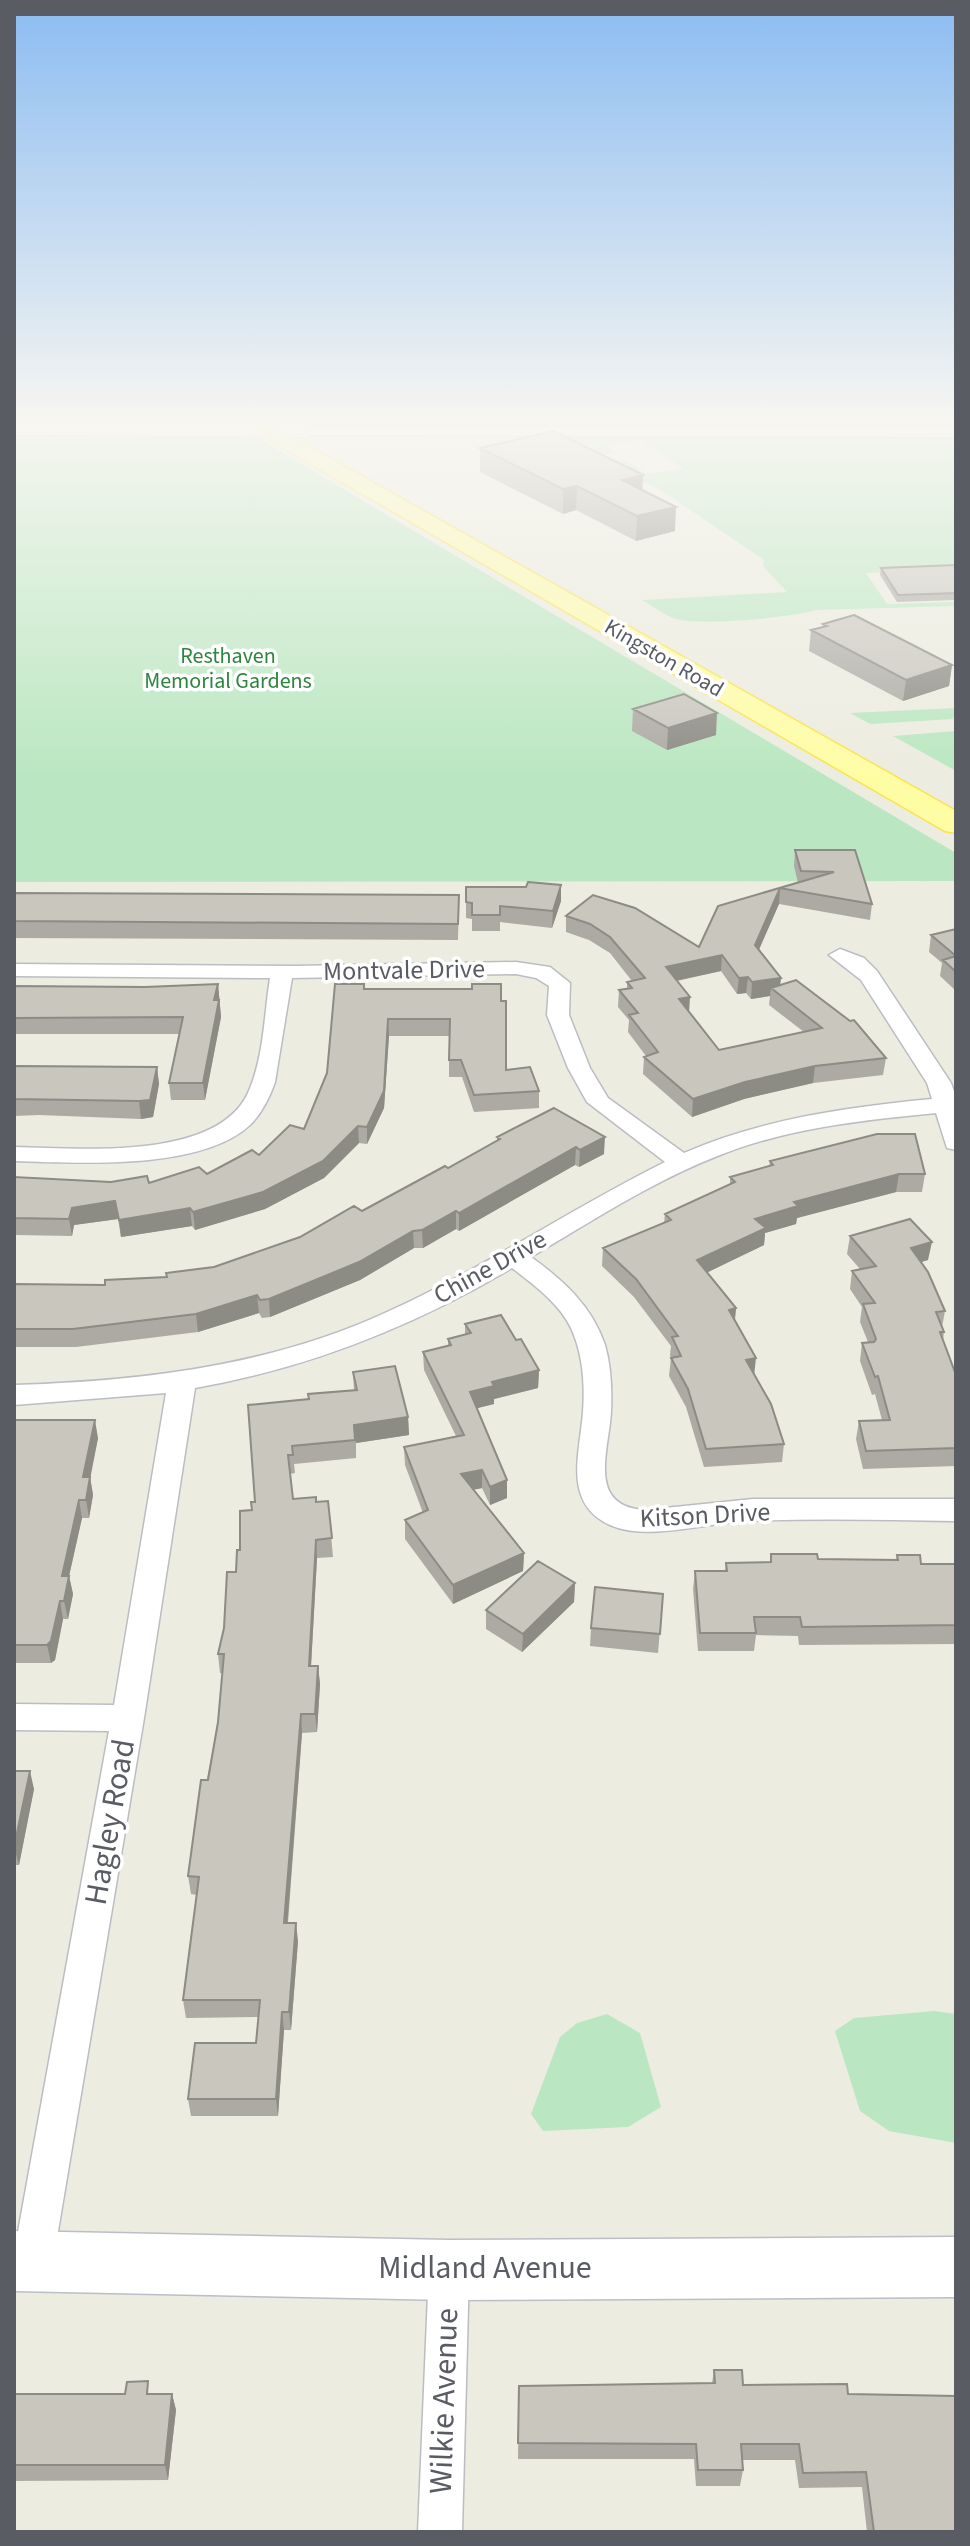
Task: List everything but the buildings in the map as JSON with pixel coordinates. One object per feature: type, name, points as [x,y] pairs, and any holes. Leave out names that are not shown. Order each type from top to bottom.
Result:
[{"type":"main road","name":"Kingston Road","points":[[470,539],[956,824]]},
{"type":"main road","name":"Kingston Road","points":[[503,539],[675,635]]},
{"type":"main road","name":"Midland Avenue","points":[[24,2261],[449,2270],[956,2267]]},
{"type":"street","points":[[840,955],[856,963],[869,976],[939,1083],[950,1104],[956,1143]]},
{"type":"street","name":"Montvale Drive","points":[[14,970],[282,972],[516,968],[551,976],[561,991],[558,1015],[579,1068],[599,1102],[681,1162]]},
{"type":"street","points":[[14,1154],[135,1153],[196,1143],[228,1130],[251,1108],[266,1074],[282,972]]},
{"type":"street","name":"Chine Drive","points":[[14,1395],[139,1389],[246,1371],[354,1337],[429,1302],[681,1162],[725,1145],[801,1125],[950,1104]]},
{"type":"street","name":"Kitson Drive","points":[[512,1256],[565,1298],[592,1346],[597,1412],[589,1462],[592,1494],[599,1506],[624,1519],[639,1521],[728,1511],[956,1510]]},
{"type":"street","name":"Hagley Road","points":[[24,2261],[128,1718],[182,1382]]},
{"type":"street","points":[[14,1717],[128,1718]]},
{"type":"street","name":"Wilkie Avenue","points":[[440,2532],[449,2270]]},
{"type":"green space","name":"Resthaven Memorial Gardens","points":[[14,539],[427,539],[956,853],[956,881],[14,882]]},
{"type":"green space","points":[[733,539],[956,539],[956,569],[866,573],[887,604],[956,602],[956,606],[816,610],[749,620],[694,621],[671,617],[642,600],[787,592],[763,566],[764,560]]},
{"type":"green space","points":[[956,708],[953,719],[870,724],[850,713]]},
{"type":"green space","points":[[956,731],[956,771],[893,736]]},
{"type":"green space","points":[[934,2011],[956,2014],[956,2143],[889,2131],[860,2111],[835,2031],[854,2018]]},
{"type":"green space","points":[[607,2014],[640,2033],[661,2107],[628,2127],[543,2131],[531,2114],[560,2037],[577,2023]]}]
